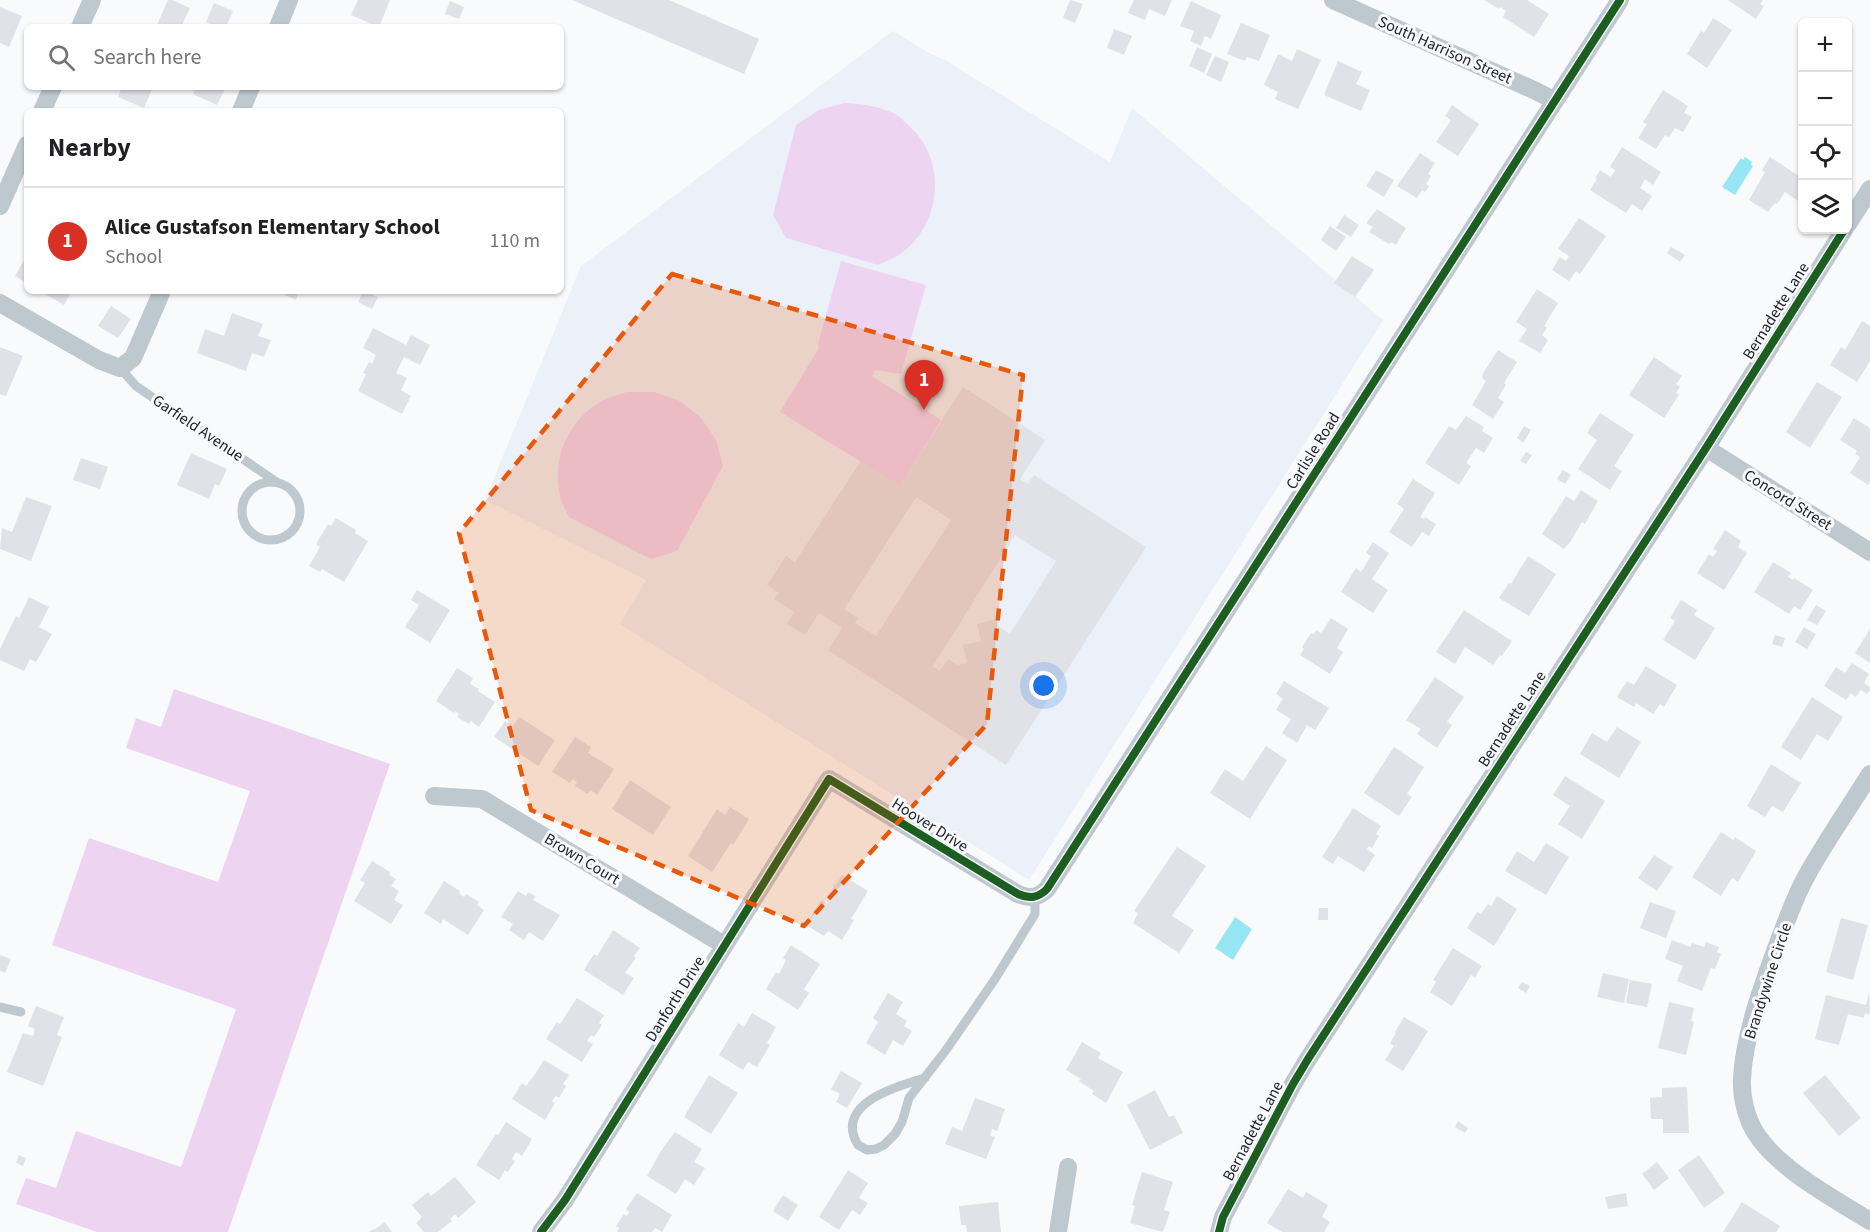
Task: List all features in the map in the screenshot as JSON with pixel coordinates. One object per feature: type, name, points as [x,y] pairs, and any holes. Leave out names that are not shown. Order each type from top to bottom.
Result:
[{"type":"street","points":[[81,24],[92,0]]},
{"type":"street","points":[[279,24],[289,0]]},
{"type":"street","name":"South Harrison Street","points":[[1333,0],[1556,101]]},
{"type":"street","name":"Carlisle Road","points":[[1026,896],[1047,889],[1620,0]]},
{"type":"street","points":[[43,108],[52,90]]},
{"type":"street","points":[[242,108],[250,90]]},
{"type":"street","points":[[0,206],[24,152]]},
{"type":"street","points":[[1852,218],[1870,189]]},
{"type":"street","name":"Bernadette Lane","points":[[1218,1232],[1223,1217],[1308,1059],[1706,448],[1841,234]]},
{"type":"street","points":[[120,368],[133,358],[161,294]]},
{"type":"street","name":"Garfield Avenue","points":[[0,303],[99,360],[120,368]]},
{"type":"street","name":"Concord Street","points":[[1706,448],[1870,552]]},
{"type":"street","name":"Brandywine Circle","points":[[1870,774],[1806,876],[1792,906],[1752,1023],[1742,1080],[1745,1107],[1755,1131],[1772,1152],[1809,1183],[1870,1221]]},
{"type":"street","name":"Hoover Drive","points":[[829,779],[1026,896]]},
{"type":"street","name":"Danforth Drive","points":[[542,1232],[565,1200],[829,779]]},
{"type":"street","name":"Brown Court","points":[[434,796],[482,799],[724,945]]},
{"type":"street","points":[[1058,1232],[1068,1167]]},
{"type":"lane","name":"Garfield Avenue","points":[[120,368],[136,386],[287,487],[294,494],[300,512],[293,530],[277,540],[268,540],[258,537],[245,524],[242,515],[243,506],[246,497],[260,484],[278,483]]},
{"type":"lane","points":[[925,1078],[886,1090],[865,1104],[856,1115],[854,1125],[853,1134],[858,1145],[863,1149],[880,1148],[888,1142],[901,1124],[909,1098],[925,1078],[995,978],[1035,914],[1026,896]]},
{"type":"lane","points":[[0,1006],[21,1012]]},
{"type":"highlighted area","points":[[672,274],[1023,375],[987,724],[804,926],[531,810],[459,533]]},
{"type":"shaded area","points":[[893,31],[945,60],[1110,162],[1132,108],[1383,320],[1029,880],[620,624],[646,580],[485,500],[581,266]]},
{"type":"shaded area","points":[[845,103],[876,107],[899,117],[921,140],[930,155],[934,172],[935,190],[926,224],[903,252],[878,265],[786,238],[773,215],[796,125],[819,110]]},
{"type":"shaded area","points":[[841,261],[926,285],[901,374],[875,370],[872,376],[941,420],[900,486],[780,412],[819,348],[818,344]]},
{"type":"shaded area","points":[[627,392],[654,392],[680,401],[701,418],[716,440],[723,466],[677,551],[651,559],[569,517],[559,491],[561,452],[572,429],[589,410],[600,402]]},
{"type":"shaded area","points":[[174,689],[390,764],[228,1232],[97,1232],[16,1204],[26,1178],[56,1188],[76,1131],[181,1167],[236,1009],[52,945],[89,838],[218,882],[250,791],[126,748],[136,718],[161,727]]},
{"type":"water","points":[[1745,157],[1752,162],[1753,166],[1735,195],[1722,187],[1741,158],[1743,160]]},
{"type":"water","points":[[1235,917],[1252,929],[1233,960],[1215,948]]},
{"type":"building","points":[[168,0],[190,8],[182,24],[157,24]]},
{"type":"building","points":[[358,0],[390,0],[380,24],[372,24],[351,15]]},
{"type":"building","points":[[572,0],[669,0],[759,39],[744,74]]},
{"type":"building","points":[[1070,0],[1083,4],[1075,23],[1063,18]]},
{"type":"building","points":[[1134,0],[1172,0],[1165,16],[1149,9],[1145,20],[1128,13]]},
{"type":"building","points":[[1484,0],[1527,0],[1549,14],[1534,37],[1503,17],[1506,11]]},
{"type":"building","points":[[1728,0],[1763,0],[1760,4],[1764,6],[1756,19]]},
{"type":"building","points":[[450,1],[464,7],[459,19],[445,14]]},
{"type":"building","points":[[1191,1],[1221,15],[1211,39],[1205,36],[1201,46],[1190,41],[1194,31],[1180,26]]},
{"type":"building","points":[[214,3],[233,11],[227,24],[206,22]]},
{"type":"building","points":[[0,7],[22,16],[9,47],[0,43]]},
{"type":"building","points":[[1713,18],[1732,30],[1707,68],[1687,54],[1701,31],[1704,33]]},
{"type":"building","points":[[1241,23],[1270,35],[1259,61],[1247,57],[1245,61],[1227,54]]},
{"type":"building","points":[[1114,29],[1132,36],[1124,55],[1107,48]]},
{"type":"building","points":[[1197,47],[1212,54],[1204,73],[1189,66]]},
{"type":"building","points":[[1297,49],[1321,60],[1298,109],[1275,99],[1278,92],[1264,85],[1278,54],[1292,61]]},
{"type":"building","points":[[1215,56],[1229,62],[1221,82],[1206,75]]},
{"type":"building","points":[[1338,61],[1362,72],[1356,84],[1370,90],[1361,111],[1324,95]]},
{"type":"building","points":[[121,90],[152,90],[144,108],[118,97]]},
{"type":"building","points":[[195,90],[224,90],[217,105],[193,94]]},
{"type":"building","points":[[1663,90],[1688,106],[1684,113],[1692,117],[1683,132],[1675,128],[1669,137],[1665,135],[1656,149],[1638,138],[1647,124],[1643,122]]},
{"type":"building","points":[[1452,105],[1479,124],[1458,156],[1436,142],[1451,120],[1445,116]]},
{"type":"building","points":[[1622,147],[1661,172],[1653,185],[1645,179],[1640,188],[1652,196],[1642,211],[1632,204],[1626,213],[1590,190],[1600,170],[1611,177],[1615,170],[1610,167]]},
{"type":"building","points":[[1420,153],[1435,163],[1428,174],[1431,176],[1426,184],[1429,186],[1425,192],[1422,190],[1417,198],[1397,186]]},
{"type":"building","points":[[1770,157],[1798,175],[1798,201],[1785,192],[1768,212],[1749,200],[1765,172],[1762,170]]},
{"type":"building","points":[[1376,170],[1394,180],[1384,197],[1366,186]]},
{"type":"building","points":[[1377,209],[1406,228],[1396,245],[1391,242],[1389,244],[1369,232],[1373,227],[1366,223]]},
{"type":"building","points":[[1344,215],[1359,225],[1351,237],[1336,228]]},
{"type":"building","points":[[1579,218],[1606,236],[1580,274],[1576,271],[1569,281],[1552,270],[1560,257],[1566,261],[1569,256],[1558,249]]},
{"type":"building","points":[[1330,226],[1346,237],[1336,251],[1321,240]]},
{"type":"building","points":[[1671,247],[1685,255],[1680,262],[1667,253]]},
{"type":"building","points":[[1352,256],[1374,270],[1355,297],[1334,283]]},
{"type":"building","points":[[24,260],[24,281],[15,276]]},
{"type":"building","points":[[1537,289],[1558,303],[1544,326],[1547,328],[1542,335],[1548,340],[1540,353],[1519,341],[1527,329],[1516,322]]},
{"type":"building","points":[[45,294],[70,294],[64,305]]},
{"type":"building","points":[[283,294],[298,294],[296,300]]},
{"type":"building","points":[[362,294],[378,297],[372,309],[358,302]]},
{"type":"building","points":[[111,306],[131,319],[118,338],[98,326]]},
{"type":"building","points":[[232,313],[263,324],[258,336],[271,340],[264,357],[252,353],[246,371],[197,353],[205,329],[224,336]]},
{"type":"building","points":[[1862,321],[1870,326],[1870,361],[1857,382],[1830,365],[1841,347],[1845,350]]},
{"type":"building","points":[[373,328],[406,345],[411,335],[430,345],[420,365],[404,357],[396,373],[407,378],[401,390],[411,396],[402,414],[358,391],[366,374],[363,373],[369,362],[372,364],[376,355],[363,348]]},
{"type":"building","points":[[0,347],[23,356],[6,396],[0,394]]},
{"type":"building","points":[[1498,350],[1517,362],[1504,383],[1506,385],[1498,398],[1504,402],[1493,419],[1472,405],[1486,381],[1482,375]]},
{"type":"building","points":[[1654,357],[1682,376],[1676,384],[1680,387],[1676,393],[1679,395],[1664,418],[1629,395]]},
{"type":"building","points":[[1817,382],[1842,397],[1810,448],[1786,432]]},
{"type":"building","points":[[963,387],[1045,440],[1020,479],[1028,484],[1034,475],[1146,547],[1006,765],[828,650],[842,628],[819,613],[805,635],[787,624],[794,612],[774,599],[779,593],[767,585],[786,556],[795,562],[861,461],[900,486]],"holes":[[[916,497],[951,520],[876,636],[855,623],[858,618],[844,609]],[[1015,535],[1056,561],[1010,634],[998,626],[996,619],[977,624],[981,641],[963,645],[967,663],[958,665],[948,659],[940,671],[933,666]]]},
{"type":"building","points":[[1600,413],[1634,435],[1614,466],[1622,471],[1610,490],[1578,469],[1597,440],[1587,433]]},
{"type":"building","points":[[1466,416],[1484,427],[1482,431],[1493,438],[1484,453],[1476,448],[1466,463],[1471,466],[1459,485],[1425,463],[1449,426],[1456,430]]},
{"type":"building","points":[[1854,418],[1870,428],[1870,482],[1868,485],[1850,473],[1860,457],[1855,454],[1857,451],[1840,440]]},
{"type":"building","points":[[1524,426],[1531,430],[1523,443],[1517,438]]},
{"type":"building","points":[[1526,452],[1532,455],[1526,464],[1520,461]]},
{"type":"building","points":[[191,453],[227,469],[219,486],[215,484],[209,499],[177,485]]},
{"type":"building","points":[[81,458],[108,467],[100,489],[73,480]]},
{"type":"building","points":[[1563,470],[1571,475],[1565,484],[1557,479]]},
{"type":"building","points":[[1413,479],[1435,493],[1420,517],[1424,519],[1425,517],[1436,524],[1429,536],[1422,532],[1412,547],[1389,532],[1404,509],[1397,504]]},
{"type":"building","points":[[1581,490],[1598,501],[1585,524],[1582,522],[1564,549],[1542,534],[1566,496],[1574,501]]},
{"type":"building","points":[[26,497],[52,506],[31,561],[0,549],[2,528],[12,532]]},
{"type":"building","points":[[336,518],[356,530],[355,533],[368,541],[344,582],[322,569],[320,572],[309,566],[320,547],[316,544],[328,524],[331,526]]},
{"type":"building","points":[[1725,530],[1741,541],[1738,547],[1747,553],[1724,590],[1697,573],[1709,554],[1713,557],[1717,551],[1713,549]]},
{"type":"building","points":[[1373,542],[1389,553],[1372,579],[1388,590],[1373,613],[1341,592],[1356,568],[1361,572],[1371,556],[1366,553]]},
{"type":"building","points":[[1528,556],[1556,574],[1529,616],[1499,598],[1509,583],[1511,584]]},
{"type":"building","points":[[1773,562],[1791,573],[1788,577],[1793,580],[1794,578],[1813,590],[1800,610],[1794,606],[1789,614],[1754,592]]},
{"type":"building","points":[[417,590],[450,610],[430,643],[405,627],[419,605],[411,600]]},
{"type":"building","points":[[29,597],[49,607],[39,627],[52,634],[36,662],[30,659],[24,671],[0,660],[0,649],[16,616],[19,618]]},
{"type":"building","points":[[1681,600],[1697,610],[1694,615],[1715,628],[1695,660],[1663,640],[1675,621],[1670,618]]},
{"type":"building","points":[[1816,605],[1826,611],[1817,625],[1807,620]]},
{"type":"building","points":[[1464,610],[1512,641],[1493,665],[1465,647],[1455,664],[1436,652]]},
{"type":"building","points":[[1331,618],[1348,629],[1337,648],[1343,652],[1330,674],[1300,655],[1311,633],[1314,634],[1316,630],[1321,633]]},
{"type":"building","points":[[1804,627],[1816,634],[1807,649],[1795,642]]},
{"type":"building","points":[[1870,629],[1870,663],[1855,653]]},
{"type":"building","points":[[1775,635],[1785,638],[1782,647],[1772,644]]},
{"type":"building","points":[[1852,663],[1869,674],[1864,683],[1870,687],[1870,690],[1867,694],[1861,690],[1856,697],[1851,693],[1846,700],[1824,686],[1836,667],[1845,673]]},
{"type":"building","points":[[1646,666],[1677,685],[1664,707],[1660,704],[1653,714],[1636,703],[1634,707],[1617,697],[1627,681],[1634,685]]},
{"type":"building","points":[[457,668],[473,678],[470,684],[495,702],[479,727],[471,721],[469,724],[457,717],[459,714],[436,701]]},
{"type":"building","points":[[1435,677],[1464,697],[1447,722],[1452,725],[1437,748],[1417,734],[1421,729],[1406,720]]},
{"type":"building","points":[[1284,681],[1329,708],[1315,730],[1307,725],[1297,743],[1282,733],[1291,719],[1276,710],[1283,699],[1276,694]]},
{"type":"building","points":[[1812,697],[1843,717],[1828,741],[1817,734],[1801,760],[1781,747]]},
{"type":"building","points":[[519,717],[555,740],[538,766],[494,737],[505,721],[513,726]]},
{"type":"building","points":[[1617,727],[1641,742],[1619,778],[1580,754],[1592,733],[1607,742]]},
{"type":"building","points":[[575,737],[591,747],[588,753],[614,769],[597,795],[590,790],[588,794],[575,786],[577,782],[573,779],[570,783],[552,772]]},
{"type":"building","points":[[1266,746],[1287,760],[1250,819],[1210,793],[1225,769],[1243,781]]},
{"type":"building","points":[[1394,747],[1424,767],[1407,794],[1412,797],[1399,816],[1364,793]]},
{"type":"building","points":[[1771,764],[1801,783],[1783,812],[1772,806],[1765,817],[1747,806]]},
{"type":"building","points":[[1565,776],[1605,801],[1582,839],[1558,824],[1570,806],[1553,795]]},
{"type":"building","points":[[630,780],[671,807],[653,835],[612,809]]},
{"type":"building","points":[[730,807],[749,819],[712,872],[688,856],[717,809],[725,815]]},
{"type":"building","points":[[1353,808],[1381,826],[1376,834],[1379,836],[1372,848],[1369,846],[1367,849],[1375,855],[1364,872],[1338,856],[1333,864],[1322,857]]},
{"type":"building","points":[[1721,832],[1733,840],[1735,837],[1756,851],[1738,882],[1732,878],[1721,896],[1692,877]]},
{"type":"building","points":[[1546,843],[1569,857],[1546,895],[1505,871],[1517,851],[1534,862]]},
{"type":"building","points":[[1177,847],[1206,866],[1172,916],[1194,930],[1179,953],[1133,923],[1138,913],[1134,911]]},
{"type":"building","points":[[1654,855],[1673,867],[1657,891],[1638,878]]},
{"type":"building","points":[[372,861],[390,872],[389,875],[396,879],[391,886],[399,891],[394,900],[403,905],[391,924],[354,901],[365,883],[360,880]]},
{"type":"building","points":[[842,875],[868,891],[851,919],[854,920],[842,940],[828,931],[824,936],[806,925],[821,900],[826,903]]},
{"type":"building","points":[[444,881],[460,891],[459,893],[464,897],[466,894],[479,902],[477,905],[484,910],[468,935],[443,919],[441,924],[424,913]]},
{"type":"building","points":[[518,891],[526,896],[528,892],[535,896],[533,900],[560,915],[543,941],[529,932],[524,940],[509,930],[513,924],[501,917]]},
{"type":"building","points":[[1497,896],[1517,909],[1494,946],[1467,928],[1477,912],[1481,914],[1488,904],[1491,906]]},
{"type":"building","points":[[1650,902],[1676,911],[1666,938],[1640,928]]},
{"type":"building","points":[[1319,908],[1328,908],[1328,920],[1318,920]]},
{"type":"building","points":[[1841,918],[1868,925],[1853,980],[1826,972]]},
{"type":"building","points":[[613,930],[640,948],[625,973],[634,978],[623,995],[584,970],[594,954],[597,956]]},
{"type":"building","points":[[1672,940],[1690,947],[1692,943],[1704,947],[1706,942],[1719,947],[1717,952],[1721,954],[1715,969],[1711,968],[1702,991],[1677,981],[1683,966],[1665,959]]},
{"type":"building","points":[[791,945],[820,964],[804,989],[809,993],[798,1010],[766,989],[776,972],[779,974],[786,960],[783,958]]},
{"type":"building","points":[[1453,948],[1482,966],[1475,977],[1471,975],[1452,1006],[1430,992],[1436,982],[1433,980]]},
{"type":"building","points":[[0,955],[11,959],[5,973],[0,971]]},
{"type":"building","points":[[1603,973],[1629,979],[1624,1003],[1597,997]]},
{"type":"building","points":[[1630,980],[1652,984],[1647,1007],[1626,1003]]},
{"type":"building","points":[[1522,982],[1530,986],[1526,993],[1518,988]]},
{"type":"building","points":[[888,993],[903,1002],[896,1014],[907,1021],[904,1026],[912,1031],[903,1046],[893,1040],[885,1055],[866,1043],[878,1022],[873,1018]]},
{"type":"building","points":[[1869,993],[1870,1015],[1865,1013],[1864,1018],[1848,1014],[1839,1045],[1815,1039],[1826,995],[1866,1005]]},
{"type":"building","points":[[577,998],[604,1015],[599,1023],[602,1025],[594,1037],[591,1035],[587,1041],[593,1044],[582,1062],[546,1039],[557,1022],[560,1024]]},
{"type":"building","points":[[1669,1002],[1694,1008],[1691,1021],[1694,1022],[1686,1055],[1658,1048]]},
{"type":"building","points":[[36,1006],[64,1017],[57,1035],[62,1037],[43,1086],[7,1072],[23,1033],[33,1036],[35,1029],[28,1026]]},
{"type":"building","points":[[752,1013],[776,1027],[767,1043],[770,1045],[757,1067],[748,1062],[743,1070],[719,1055],[738,1023],[744,1027]]},
{"type":"building","points":[[1404,1017],[1428,1031],[1403,1071],[1385,1060],[1394,1046],[1390,1043]]},
{"type":"building","points":[[1082,1042],[1101,1053],[1098,1058],[1123,1072],[1106,1103],[1092,1094],[1094,1091],[1079,1081],[1081,1079],[1066,1070]]},
{"type":"building","points":[[544,1060],[569,1075],[563,1084],[566,1086],[559,1098],[556,1096],[552,1101],[555,1103],[545,1120],[512,1099],[522,1083],[526,1086]]},
{"type":"building","points":[[841,1071],[862,1083],[847,1108],[836,1102],[840,1094],[831,1089]]},
{"type":"building","points":[[709,1075],[738,1093],[711,1134],[684,1117]]},
{"type":"building","points":[[1825,1075],[1861,1118],[1839,1136],[1803,1093]]},
{"type":"building","points":[[1687,1087],[1689,1133],[1663,1133],[1663,1119],[1651,1119],[1650,1098],[1662,1097],[1662,1088]]},
{"type":"building","points":[[1155,1090],[1169,1117],[1174,1115],[1183,1133],[1150,1150],[1127,1105]]},
{"type":"building","points":[[975,1098],[1005,1109],[997,1131],[992,1129],[990,1136],[995,1137],[986,1159],[945,1144],[952,1127],[962,1131]]},
{"type":"building","points":[[1458,1121],[1468,1128],[1465,1133],[1455,1127]]},
{"type":"building","points":[[506,1122],[532,1139],[522,1156],[516,1152],[512,1159],[515,1161],[508,1172],[505,1170],[499,1180],[476,1165]]},
{"type":"building","points":[[675,1132],[702,1149],[694,1162],[705,1168],[694,1185],[685,1179],[676,1194],[647,1176]]},
{"type":"building","points":[[19,1155],[26,1158],[23,1166],[16,1163]]},
{"type":"building","points":[[1699,1155],[1725,1193],[1704,1208],[1678,1170]]},
{"type":"building","points":[[1657,1162],[1669,1178],[1654,1190],[1642,1174]]},
{"type":"building","points":[[848,1170],[868,1183],[859,1198],[868,1203],[860,1215],[852,1210],[839,1230],[819,1217]]},
{"type":"building","points":[[1142,1172],[1173,1182],[1164,1210],[1170,1212],[1163,1232],[1130,1223],[1135,1206],[1132,1205]]},
{"type":"building","points":[[455,1177],[476,1202],[458,1218],[455,1214],[450,1219],[452,1221],[438,1232],[424,1232],[416,1223],[422,1217],[412,1205],[428,1192],[431,1196]]},
{"type":"building","points":[[1288,1189],[1303,1198],[1306,1192],[1328,1205],[1322,1217],[1330,1222],[1324,1232],[1282,1232],[1267,1223]]},
{"type":"building","points":[[637,1193],[672,1215],[662,1232],[655,1228],[652,1232],[617,1232],[619,1228],[616,1226],[624,1214],[627,1216],[629,1212],[626,1209]]},
{"type":"building","points":[[1626,1193],[1628,1206],[1608,1209],[1605,1197]]},
{"type":"building","points":[[783,1195],[798,1205],[788,1221],[773,1211]]},
{"type":"building","points":[[998,1202],[1001,1232],[967,1232],[966,1225],[961,1225],[959,1206]]},
{"type":"building","points":[[1742,1202],[1780,1226],[1776,1232],[1723,1232]]},
{"type":"building","points":[[385,1222],[392,1232],[369,1232],[374,1230]]},
{"type":"cycle path","points":[[541,1232],[565,1200],[829,779],[1018,894],[1034,897],[1047,889],[1620,0]]},
{"type":"cycle path","points":[[1219,1232],[1223,1217],[1308,1059],[1706,448],[1841,234]]},
{"type":"place","name":"Alice Gustafson Elementary School","points":[[924,410]]}]
